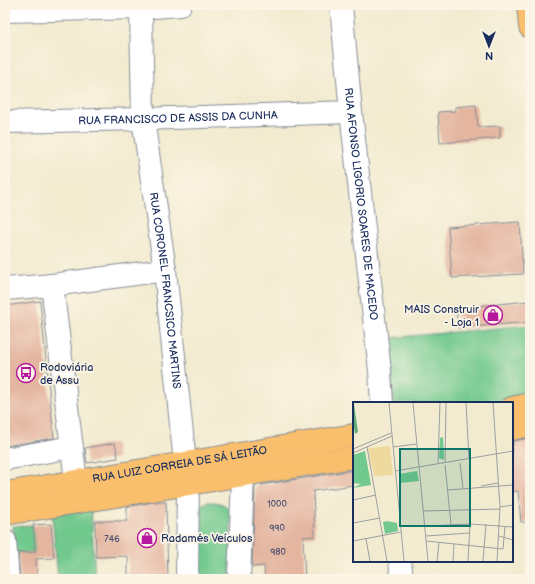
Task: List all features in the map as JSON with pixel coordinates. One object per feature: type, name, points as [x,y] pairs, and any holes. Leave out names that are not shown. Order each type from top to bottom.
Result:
[{"type":"main road","points":[[528,5],[530,27]]},
{"type":"main road","points":[[513,408],[530,404]]},
{"type":"main road","points":[[513,429],[530,426]]},
{"type":"main road","name":"RUA LUIZ CORREIA DE SÁ LEITÃO","points":[[5,493],[353,435]]},
{"type":"main road","name":"RUA LUIZ CORREIA DE SÁ LEITÃO","points":[[5,514],[353,457]]},
{"type":"street","points":[[5,11],[141,8],[180,5]]},
{"type":"street","name":"RUA AFONSO LIGORIO SOARES DE MACEDO","points":[[341,5],[382,402]]},
{"type":"street","name":"RUA CORONEL FRANCSICO MARTINS","points":[[141,8],[143,119],[165,270],[185,463]]},
{"type":"street","name":"RUA FRANCISCO DE ASSIS DA CUNHA","points":[[5,122],[351,112]]},
{"type":"street","points":[[5,288],[52,285],[165,270]]},
{"type":"street","points":[[52,285],[76,481]]},
{"type":"street","points":[[5,459],[72,447]]},
{"type":"street","points":[[239,579],[243,476]]},
{"type":"street","points":[[187,579],[188,485]]},
{"type":"street","points":[[5,541],[8,579]]},
{"type":"street","points":[[400,562],[402,579]]},
{"type":"green space","points":[[530,325],[530,395],[491,402],[393,402],[389,338]]},
{"type":"green space","points":[[207,502],[220,503],[226,506],[231,512],[230,579],[195,579],[196,512],[201,505]]},
{"type":"green space","points":[[91,508],[95,579],[58,579],[52,514]]},
{"type":"green space","points":[[33,525],[35,552],[15,553],[13,526]]},
{"type":"building","points":[[476,105],[478,127],[500,126],[500,138],[440,143],[438,112],[455,111],[455,107]]},
{"type":"building","points":[[520,222],[523,274],[452,278],[448,227]]},
{"type":"building","name":"Rodoviária de Assu","points":[[40,301],[54,438],[5,446],[5,306]]},
{"type":"building","name":"MAIS Construir - Loja 1","points":[[530,301],[530,322],[458,328],[456,308]]},
{"type":"building","points":[[530,438],[530,522],[521,522],[518,491],[513,492],[513,441]]},
{"type":"building","points":[[115,443],[118,458],[87,463],[85,448]]},
{"type":"building","points":[[353,470],[353,485],[313,491],[315,536],[303,537],[305,579],[265,579],[264,566],[252,567],[255,486]]},
{"type":"building","name":"Radamés Veículos","points":[[153,502],[166,502],[168,579],[128,579],[128,556],[96,557],[95,521],[127,521],[127,507]]},
{"type":"building","points":[[51,524],[54,558],[36,559],[37,579],[20,579],[18,553],[35,552],[33,525]]},
{"type":"place","name":"MAIS Construir - Loja 1","points":[[493,315]]},
{"type":"place","name":"Rodoviária de Assu","points":[[26,373]]},
{"type":"place","name":"Radamés Veículos","points":[[147,538]]}]
